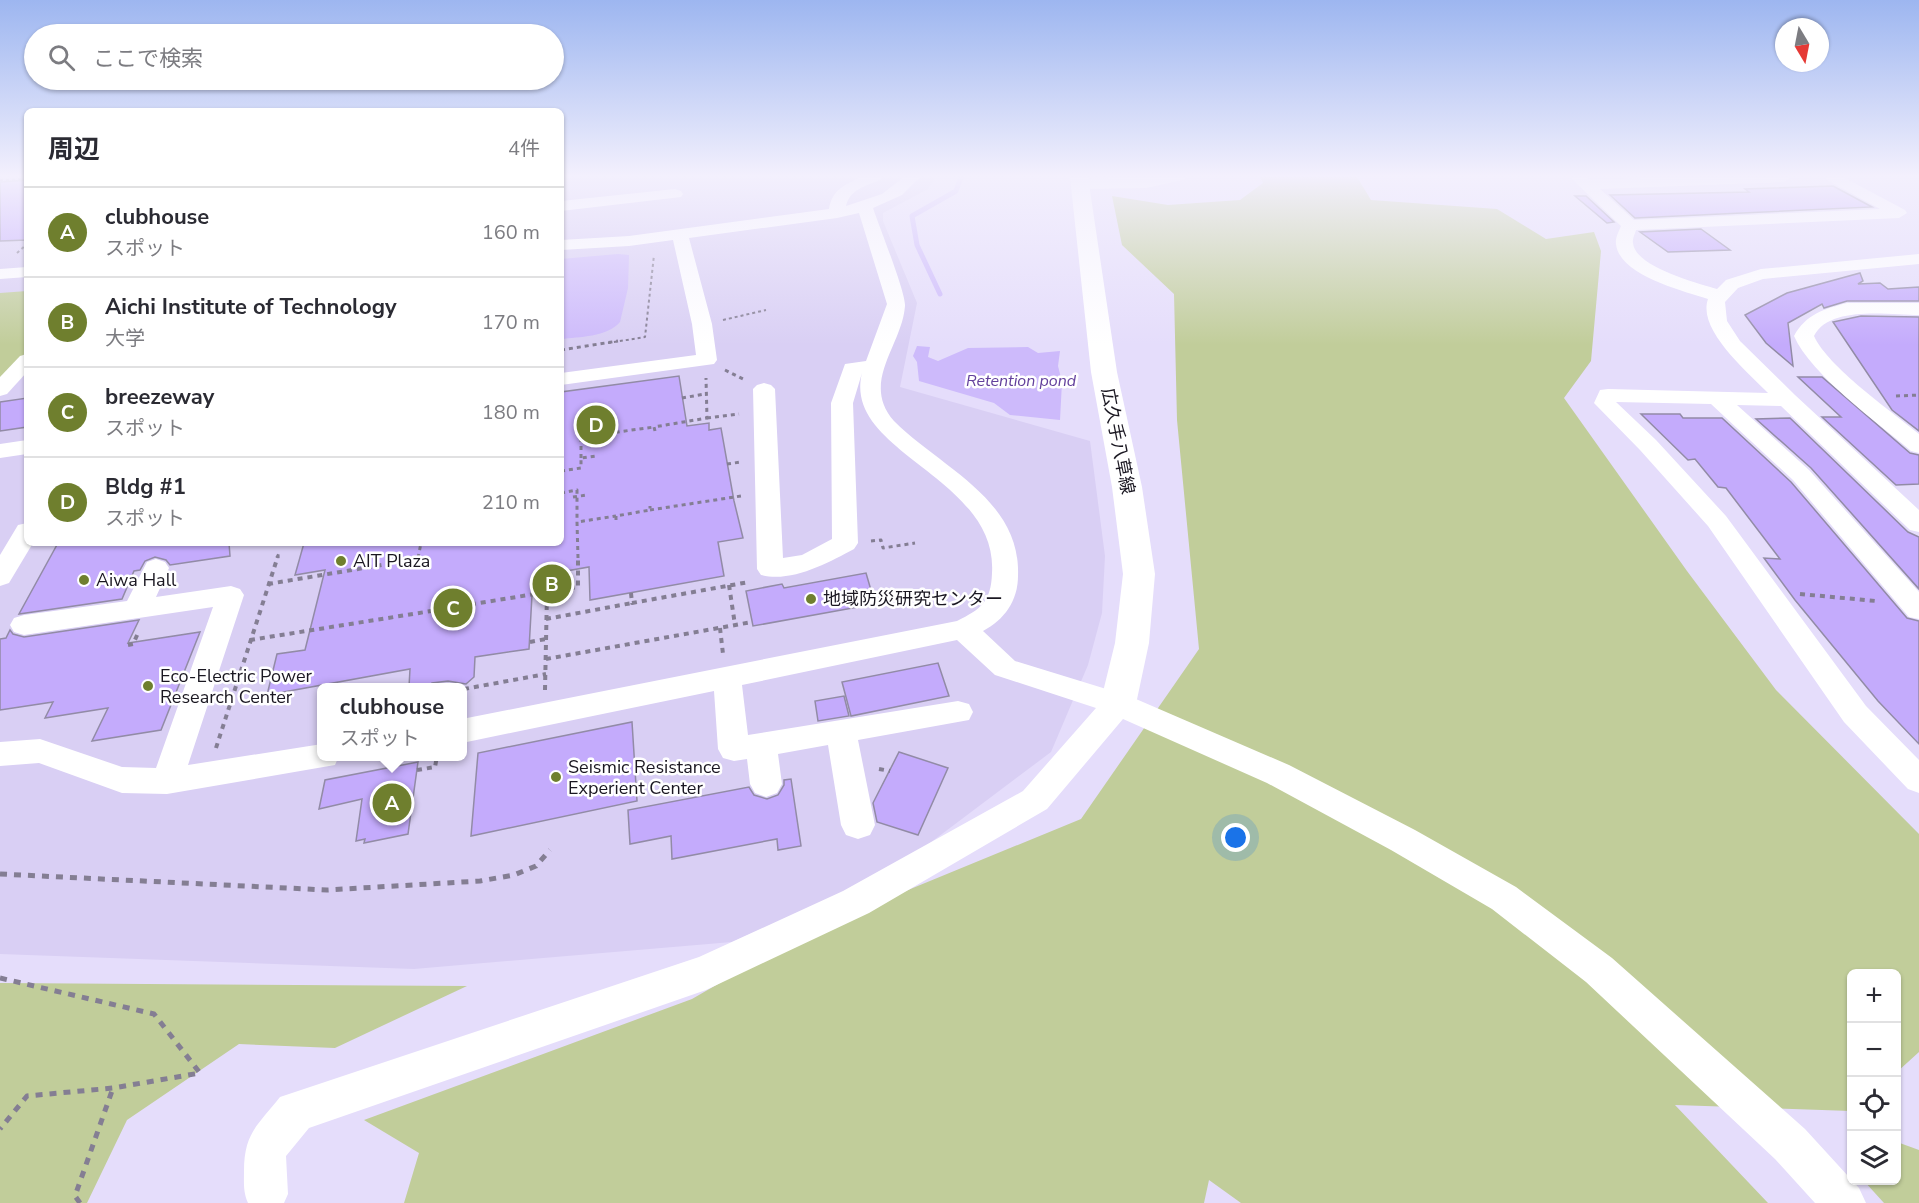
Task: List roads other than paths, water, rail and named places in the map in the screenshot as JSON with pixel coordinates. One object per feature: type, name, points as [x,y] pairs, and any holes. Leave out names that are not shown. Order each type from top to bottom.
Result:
[{"type":"main road","name":"広久手八草線","points":[[1086,233],[1104,372],[1127,487],[1139,574],[1132,643],[1118,704]]},
{"type":"street","points":[[668,233],[680,234]]},
{"type":"street","points":[[564,245],[629,241],[686,233]]},
{"type":"street","points":[[467,729],[963,629],[989,617],[1002,599],[1006,574],[1004,546],[990,518],[962,487],[895,434],[879,416],[869,391],[874,366],[894,318],[896,303],[873,233]]},
{"type":"street","points":[[1626,233],[1623,241],[1625,250],[1638,263],[1673,281],[1719,296]]},
{"type":"street","points":[[564,379],[707,360],[702,324],[680,234]]},
{"type":"street","points":[[1918,523],[1787,400],[1733,345],[1717,321],[1716,302],[1732,284],[1761,274],[1919,259]]},
{"type":"street","points":[[0,274],[24,272]]},
{"type":"street","points":[[1919,309],[1847,309],[1817,319],[1807,329],[1804,336],[1809,347],[1826,367],[1919,446]]},
{"type":"street","points":[[0,390],[24,363]]},
{"type":"street","points":[[764,400],[770,569],[809,562],[845,543],[842,403],[852,368],[874,366]]},
{"type":"street","points":[[1787,400],[1608,394],[1605,404],[1648,445],[1717,521],[1855,714],[1919,780]]},
{"type":"street","points":[[1716,397],[1801,475],[1917,607]]},
{"type":"street","points":[[0,451],[24,447]]},
{"type":"street","points":[[0,577],[24,536]]},
{"type":"street","points":[[137,609],[156,568]]},
{"type":"street","points":[[24,625],[74,608],[137,609],[231,595],[167,781]]},
{"type":"street","points":[[963,629],[1005,668],[1118,704],[1278,774],[1403,840],[1504,898],[1599,970],[1790,1144],[1844,1203]]},
{"type":"street","points":[[727,677],[734,750],[958,712]]},
{"type":"street","points":[[266,1194],[265,1149],[295,1112],[706,972],[856,902],[1035,800],[1118,704]]},
{"type":"street","points":[[841,731],[858,825]]},
{"type":"street","points":[[761,745],[766,784]]},
{"type":"street","points":[[0,754],[40,751],[122,780],[167,781],[317,757]]},
{"type":"water","points":[[629,255],[628,288],[620,322],[614,327],[608,331],[584,337],[564,339],[564,259]]},
{"type":"water","name":"Retention pond","points":[[917,346],[930,347],[928,357],[938,361],[968,348],[1028,347],[1038,353],[1060,351],[1058,366],[1062,382],[1060,420],[1010,415],[994,403],[919,381],[917,362],[913,356]]},
{"type":"waterway","points":[[915,233],[917,245],[940,294]]},
{"type":"place","name":"Bldg #1","points":[[596,425]]},
{"type":"place","name":"AIT Plaza","points":[[341,561]]},
{"type":"place","name":"Aiwa Hall","points":[[84,580]]},
{"type":"place","name":"Aichi Institute of Technology","points":[[552,584]]},
{"type":"place","name":"地域防災研究センター","points":[[811,599]]},
{"type":"place","name":"breezeway","points":[[453,608]]},
{"type":"place","name":"Eco-Electric Power Research Center","points":[[148,686]]},
{"type":"place","name":"Seismic Resistance Experient Center","points":[[556,777]]},
{"type":"place","name":"clubhouse","points":[[392,803]]}]
